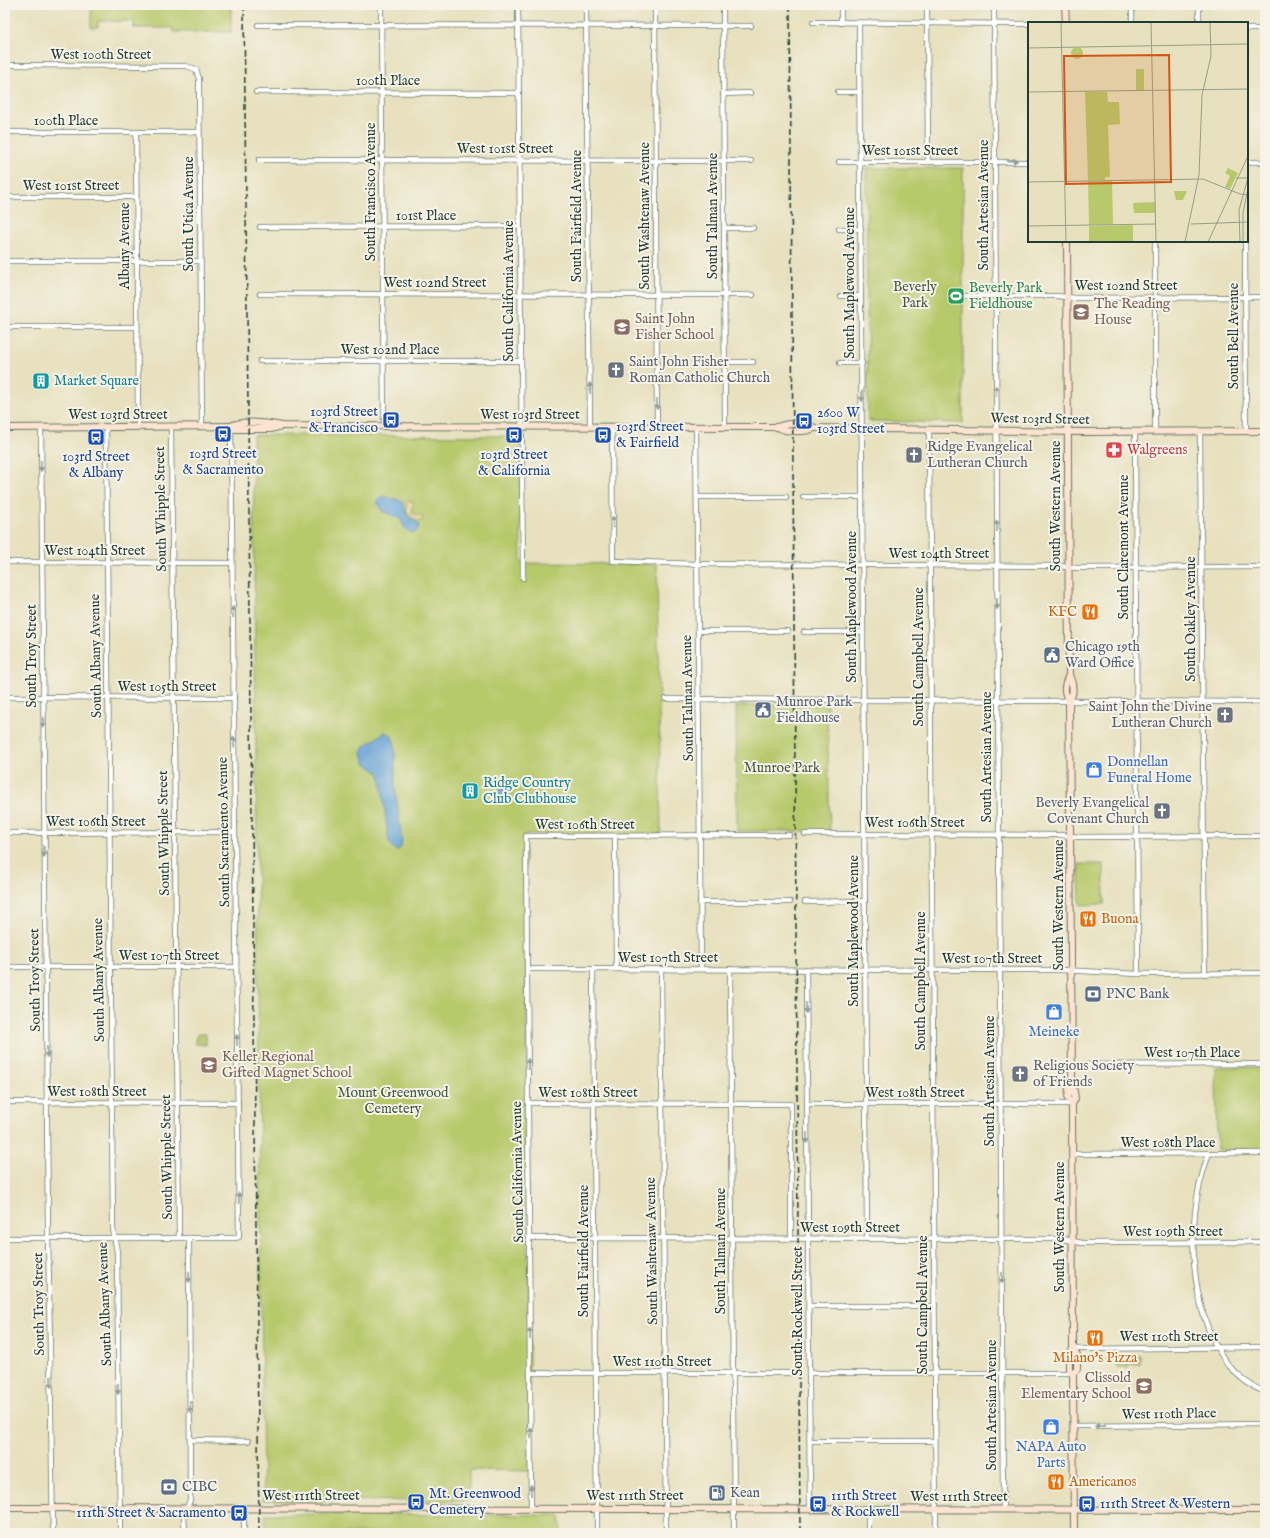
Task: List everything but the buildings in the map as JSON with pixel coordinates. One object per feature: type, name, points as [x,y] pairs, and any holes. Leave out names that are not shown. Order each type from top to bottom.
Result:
[{"type":"main road","points":[[1065,5],[1066,22]]},
{"type":"main road","name":"South Western Avenue","points":[[1067,242],[1069,675],[1073,683],[1073,696],[1069,701],[1072,1085],[1074,1087],[1075,1099],[1072,1104],[1072,1241],[1073,1349],[1077,1355],[1077,1369],[1073,1373],[1074,1533]]},
{"type":"main road","name":"West 103rd Street","points":[[5,428],[202,427],[231,426],[236,423],[272,424],[282,426],[522,427],[778,427],[783,424],[802,424],[815,428],[1068,432],[1265,431]]},
{"type":"main road","name":"West 111th Street","points":[[5,1508],[1265,1510]]},
{"type":"street","name":"South Francisco Avenue","points":[[381,5],[384,426]]},
{"type":"street","name":"South California Avenue","points":[[518,5],[523,578]]},
{"type":"street","name":"South Fairfield Avenue","points":[[586,5],[590,427]]},
{"type":"street","name":"South Washtenaw Avenue","points":[[655,5],[657,427]]},
{"type":"street","name":"South Talman Avenue","points":[[723,5],[725,427]]},
{"type":"street","points":[[841,5],[841,23]]},
{"type":"street","points":[[927,5],[928,162]]},
{"type":"street","name":"South Artesian Avenue","points":[[994,5],[1003,1509]]},
{"type":"street","points":[[1132,5],[1132,22]]},
{"type":"street","points":[[1199,5],[1199,22]]},
{"type":"street","points":[[814,22],[1028,24]]},
{"type":"street","name":"South Maplewood Avenue","points":[[859,23],[867,1239]]},
{"type":"street","points":[[258,25],[751,26]]},
{"type":"street","points":[[1248,29],[1265,29]]},
{"type":"street","name":"West 100th Street","points":[[5,65],[186,66],[196,69]]},
{"type":"street","name":"South Utica Avenue","points":[[196,69],[199,79],[202,427]]},
{"type":"street","name":"100th Place","points":[[256,92],[519,94]]},
{"type":"street","points":[[838,92],[860,92]]},
{"type":"street","points":[[723,94],[750,93]]},
{"type":"street","name":"100th Place","points":[[5,132],[199,132]]},
{"type":"street","name":"Albany Avenue","points":[[136,132],[138,427]]},
{"type":"street","name":"West 101st Street","points":[[259,160],[751,161]]},
{"type":"street","name":"West 101st Street","points":[[840,162],[1028,162]]},
{"type":"street","points":[[1248,162],[1265,162]]},
{"type":"street","name":"West 101st Street","points":[[5,197],[136,197]]},
{"type":"street","name":"101st Place","points":[[260,227],[520,226]]},
{"type":"street","points":[[724,228],[753,228]]},
{"type":"street","points":[[839,229],[861,229]]},
{"type":"street","points":[[1155,242],[1156,432]]},
{"type":"street","name":"South Bell Avenue","points":[[1245,242],[1246,431]]},
{"type":"street","points":[[5,261],[200,261]]},
{"type":"street","name":"West 102nd Street","points":[[260,294],[753,295]]},
{"type":"street","points":[[841,296],[861,296]]},
{"type":"street","name":"West 102nd Street","points":[[964,296],[1155,298],[1265,297]]},
{"type":"street","points":[[5,327],[137,327]]},
{"type":"street","name":"West 102nd Place","points":[[260,361],[520,361]]},
{"type":"street","points":[[725,362],[753,362]]},
{"type":"street","points":[[840,363],[862,363]]},
{"type":"street","name":"South Sacramento Avenue","points":[[189,1238],[239,1237],[231,426]]},
{"type":"street","name":"South Albany Avenue","points":[[106,427],[111,1103],[113,1229],[117,1252],[120,1533]]},
{"type":"street","name":"South Whipple Street","points":[[171,427],[179,1238]]},
{"type":"street","name":"West 104th Street","points":[[612,427],[613,561],[697,564],[1135,568],[1265,566]]},
{"type":"street","name":"South Talman Avenue","points":[[696,427],[701,969]]},
{"type":"street","name":"South Troy Street","points":[[41,428],[45,967],[53,1533]]},
{"type":"street","name":"South Campbell Avenue","points":[[929,429],[936,1533]]},
{"type":"street","name":"South Oakley Avenue","points":[[1200,431],[1204,702],[1205,974]]},
{"type":"street","name":"South Claremont Avenue","points":[[1135,432],[1138,974]]},
{"type":"street","points":[[697,497],[786,497]]},
{"type":"street","points":[[803,497],[862,497]]},
{"type":"street","name":"West 104th Street","points":[[5,562],[232,562]]},
{"type":"street","points":[[698,631],[787,631]]},
{"type":"street","points":[[804,632],[863,632]]},
{"type":"street","name":"West 105th Street","points":[[5,697],[234,698]]},
{"type":"street","points":[[666,699],[998,700],[1136,703],[1265,702]]},
{"type":"street","name":"West 106th Street","points":[[5,833],[235,832]]},
{"type":"street","name":"West 106th Street","points":[[805,834],[1138,837],[1265,836]]},
{"type":"street","name":"West 106th Street","points":[[526,836],[789,835]]},
{"type":"street","name":"South California Avenue","points":[[526,836],[532,1508]]},
{"type":"street","points":[[615,836],[616,969]]},
{"type":"street","points":[[700,902],[790,902]]},
{"type":"street","points":[[805,902],[865,902]]},
{"type":"street","name":"West 107th Street","points":[[5,967],[236,967]]},
{"type":"street","name":"West 107th Street","points":[[528,968],[1071,970],[1138,974],[1265,973]]},
{"type":"street","name":"South Fairfield Avenue","points":[[593,969],[597,1533]]},
{"type":"street","name":"South Washtenaw Avenue","points":[[661,969],[666,1533]]},
{"type":"street","name":"South Talman Avenue","points":[[730,969],[734,1533]]},
{"type":"street","name":"South Rockwell Street","points":[[806,969],[810,1509]]},
{"type":"street","name":"West 107th Place","points":[[1072,1065],[1265,1064]]},
{"type":"street","name":"West 108th Street","points":[[5,1102],[238,1103]]},
{"type":"street","name":"West 108th Street","points":[[528,1103],[791,1104]]},
{"type":"street","name":"South Rockwell Street","points":[[791,1104],[791,1239]]},
{"type":"street","name":"West 108th Street","points":[[807,1104],[1072,1104]]},
{"type":"street","points":[[1208,1153],[1198,1194],[1194,1243],[1198,1290],[1207,1326],[1217,1348],[1232,1369],[1243,1380],[1265,1392]]},
{"type":"street","name":"West 108th Place","points":[[1072,1154],[1265,1153]]},
{"type":"street","points":[[5,1238],[189,1238],[191,1440],[190,1500],[184,1515],[185,1533]]},
{"type":"street","name":"West 109th Street","points":[[530,1238],[1063,1239],[1082,1244],[1265,1242]]},
{"type":"street","points":[[809,1306],[935,1306]]},
{"type":"street","name":"West 110th Street","points":[[1073,1349],[1265,1347]]},
{"type":"street","name":"West 110th Street","points":[[530,1373],[792,1373]]},
{"type":"street","points":[[809,1373],[1073,1373]]},
{"type":"street","name":"West 110th Place","points":[[1074,1426],[1265,1424]]},
{"type":"street","points":[[191,1440],[248,1441]]},
{"type":"street","points":[[810,1441],[935,1441]]},
{"type":"street","points":[[244,1508],[244,1533]]},
{"type":"street","points":[[868,1509],[868,1533]]},
{"type":"green space","points":[[91,5],[231,5],[231,32],[173,32],[173,28],[134,28],[134,21],[98,21],[98,27],[91,28]]},
{"type":"green space","name":"Beverly Park","points":[[866,168],[963,168],[963,423],[868,421]]},
{"type":"green space","name":"Mount Greenwood Cemetery","points":[[253,435],[520,436],[521,563],[657,564],[661,834],[525,834],[530,1471],[469,1470],[469,1501],[263,1500]]},
{"type":"green space","name":"Munroe Park","points":[[827,705],[830,831],[737,831],[736,706]]},
{"type":"green space","points":[[1079,864],[1104,864],[1104,904],[1080,905]]},
{"type":"green space","points":[[198,1034],[206,1034],[206,1045],[195,1044]]},
{"type":"green space","points":[[1216,1067],[1265,1067],[1265,1150],[1217,1150]]},
{"type":"green space","points":[[1107,1356],[1140,1356],[1140,1364],[1128,1364],[1128,1367],[1118,1367],[1118,1364],[1107,1364]]},
{"type":"green space","points":[[265,1514],[560,1515],[561,1533],[265,1533]]},
{"type":"sand","points":[[409,501],[414,503],[412,506],[412,514],[423,517],[422,520],[419,521],[409,514],[407,502]]},
{"type":"water","points":[[383,496],[403,501],[407,515],[419,524],[418,530],[415,533],[406,530],[399,518],[382,511],[377,503],[379,498]]},
{"type":"water","points":[[385,732],[391,735],[395,744],[395,786],[402,840],[401,848],[396,851],[389,843],[380,774],[365,763],[362,753],[365,746]]},
{"type":"water","points":[[508,786],[511,793],[498,798],[496,791]]},
{"type":"railway","points":[[244,5],[259,1533]]},
{"type":"railway","points":[[790,5],[800,1533]]},
{"type":"place","name":"Beverly Park Fieldhouse","points":[[956,296]]},
{"type":"place","name":"The Reading House","points":[[1081,312]]},
{"type":"place","name":"Saint John Fisher School","points":[[622,327]]},
{"type":"place","name":"Saint John Fisher Roman Catholic Church","points":[[616,370]]},
{"type":"place","name":"Market Square","points":[[41,381]]},
{"type":"place","name":"103rd Street & Francisco","points":[[391,420]]},
{"type":"place","name":"2600 W 103rd Street","points":[[804,421]]},
{"type":"place","name":"103rd Street & Sacramento","points":[[223,434]]},
{"type":"place","name":"103rd Street & California","points":[[514,435]]},
{"type":"place","name":"103rd Street & Fairfield","points":[[603,435]]},
{"type":"place","name":"103rd Street & Albany","points":[[96,437]]},
{"type":"place","name":"Walgreens","points":[[1114,450]]},
{"type":"place","name":"Ridge Evangelical Lutheran Church","points":[[914,455]]},
{"type":"place","name":"KFC","points":[[1090,612]]},
{"type":"place","name":"Chicago 19th Ward Office","points":[[1052,655]]},
{"type":"place","name":"Munroe Park Fieldhouse","points":[[763,710]]},
{"type":"place","name":"Saint John the Divine Lutheran Church","points":[[1225,715]]},
{"type":"place","name":"Donnellan Funeral Home","points":[[1094,770]]},
{"type":"place","name":"Ridge Country Club Clubhouse","points":[[470,791]]},
{"type":"place","name":"Beverly Evangelical Covenant Church","points":[[1162,811]]},
{"type":"place","name":"Buona","points":[[1088,919]]},
{"type":"place","name":"PNC Bank","points":[[1093,994]]},
{"type":"place","name":"Meineke","points":[[1054,1012]]},
{"type":"place","name":"Keller Regional Gifted Magnet School","points":[[209,1065]]},
{"type":"place","name":"Religious Society of Friends","points":[[1020,1074]]},
{"type":"place","name":"Milano's Pizza","points":[[1095,1338]]},
{"type":"place","name":"Clissold Elementary School","points":[[1144,1386]]},
{"type":"place","name":"NAPA Auto Parts","points":[[1051,1427]]},
{"type":"place","name":"Americanos","points":[[1056,1482]]},
{"type":"place","name":"CIBC","points":[[169,1487]]},
{"type":"place","name":"Kean","points":[[717,1493]]},
{"type":"place","name":"Mt. Greenwood Cemetery","points":[[416,1502]]},
{"type":"place","name":"111th Street & Rockwell","points":[[818,1504]]},
{"type":"place","name":"111th Street & Western","points":[[1087,1504]]},
{"type":"place","name":"111th Street & Sacramento","points":[[239,1513]]}]
